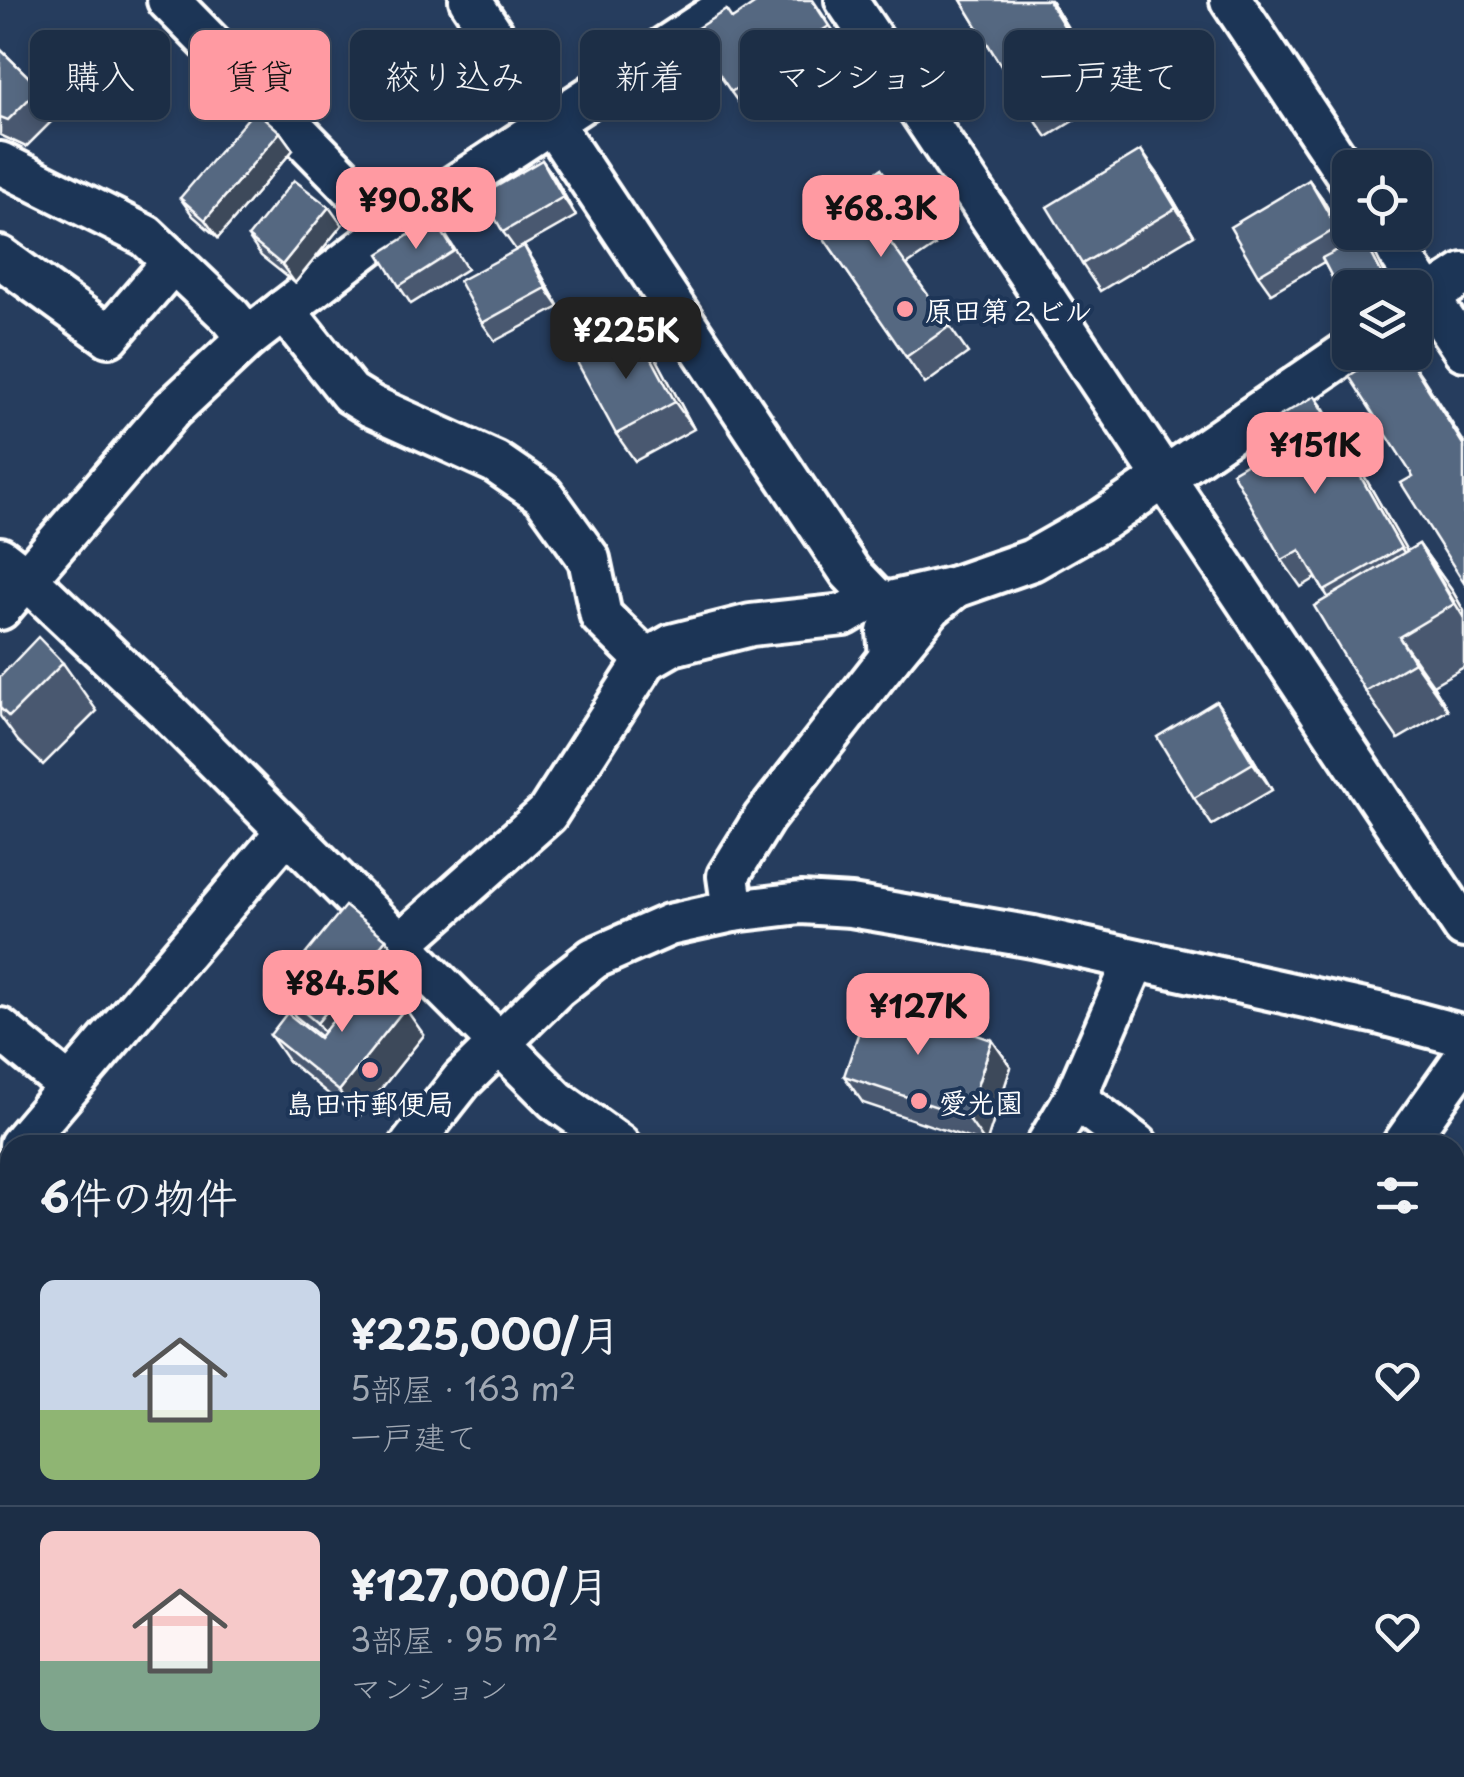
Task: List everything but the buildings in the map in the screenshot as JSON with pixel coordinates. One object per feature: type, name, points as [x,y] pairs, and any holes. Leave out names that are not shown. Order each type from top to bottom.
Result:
[{"type":"street","points":[[168,0],[373,209],[388,230]]},
{"type":"street","points":[[470,0],[850,572],[880,600],[890,657]]},
{"type":"street","points":[[0,609],[13,568],[248,338],[388,230],[737,0]]},
{"type":"street","points":[[846,0],[1464,927]]},
{"type":"street","points":[[1231,0],[1332,153]]},
{"type":"street","points":[[0,163],[146,236],[232,317],[248,338]]},
{"type":"street","points":[[0,256],[109,336],[173,262]]},
{"type":"street","points":[[1432,295],[1464,274]]},
{"type":"street","points":[[284,310],[350,393],[495,462],[543,496],[589,558],[601,616],[646,660]]},
{"type":"street","points":[[1432,313],[1464,350]]},
{"type":"street","points":[[401,944],[547,814],[646,660],[672,644],[751,624],[844,616],[880,600],[956,587],[1032,560],[1104,518],[1332,362]]},
{"type":"street","points":[[13,568],[168,712],[556,1100],[605,1135]]},
{"type":"street","points":[[733,911],[728,876],[764,818],[890,657],[932,607],[956,587]]},
{"type":"street","points":[[28,1135],[287,831]]},
{"type":"street","points":[[420,1135],[462,1080],[557,987],[594,958],[670,924],[802,903],[851,906],[1033,937],[1464,1036]]},
{"type":"street","points":[[1053,1135],[1075,1098],[1135,960]]},
{"type":"street","points":[[0,1029],[68,1085]]},
{"type":"street","points":[[1410,1135],[1464,1059]]},
{"type":"street","points":[[1075,1098],[1124,1135]]},
{"type":"place","name":"原田第２ビル","points":[[905,309]]},
{"type":"place","name":"島田市郵便局","points":[[370,1070]]},
{"type":"place","name":"愛光園","points":[[919,1101]]}]
